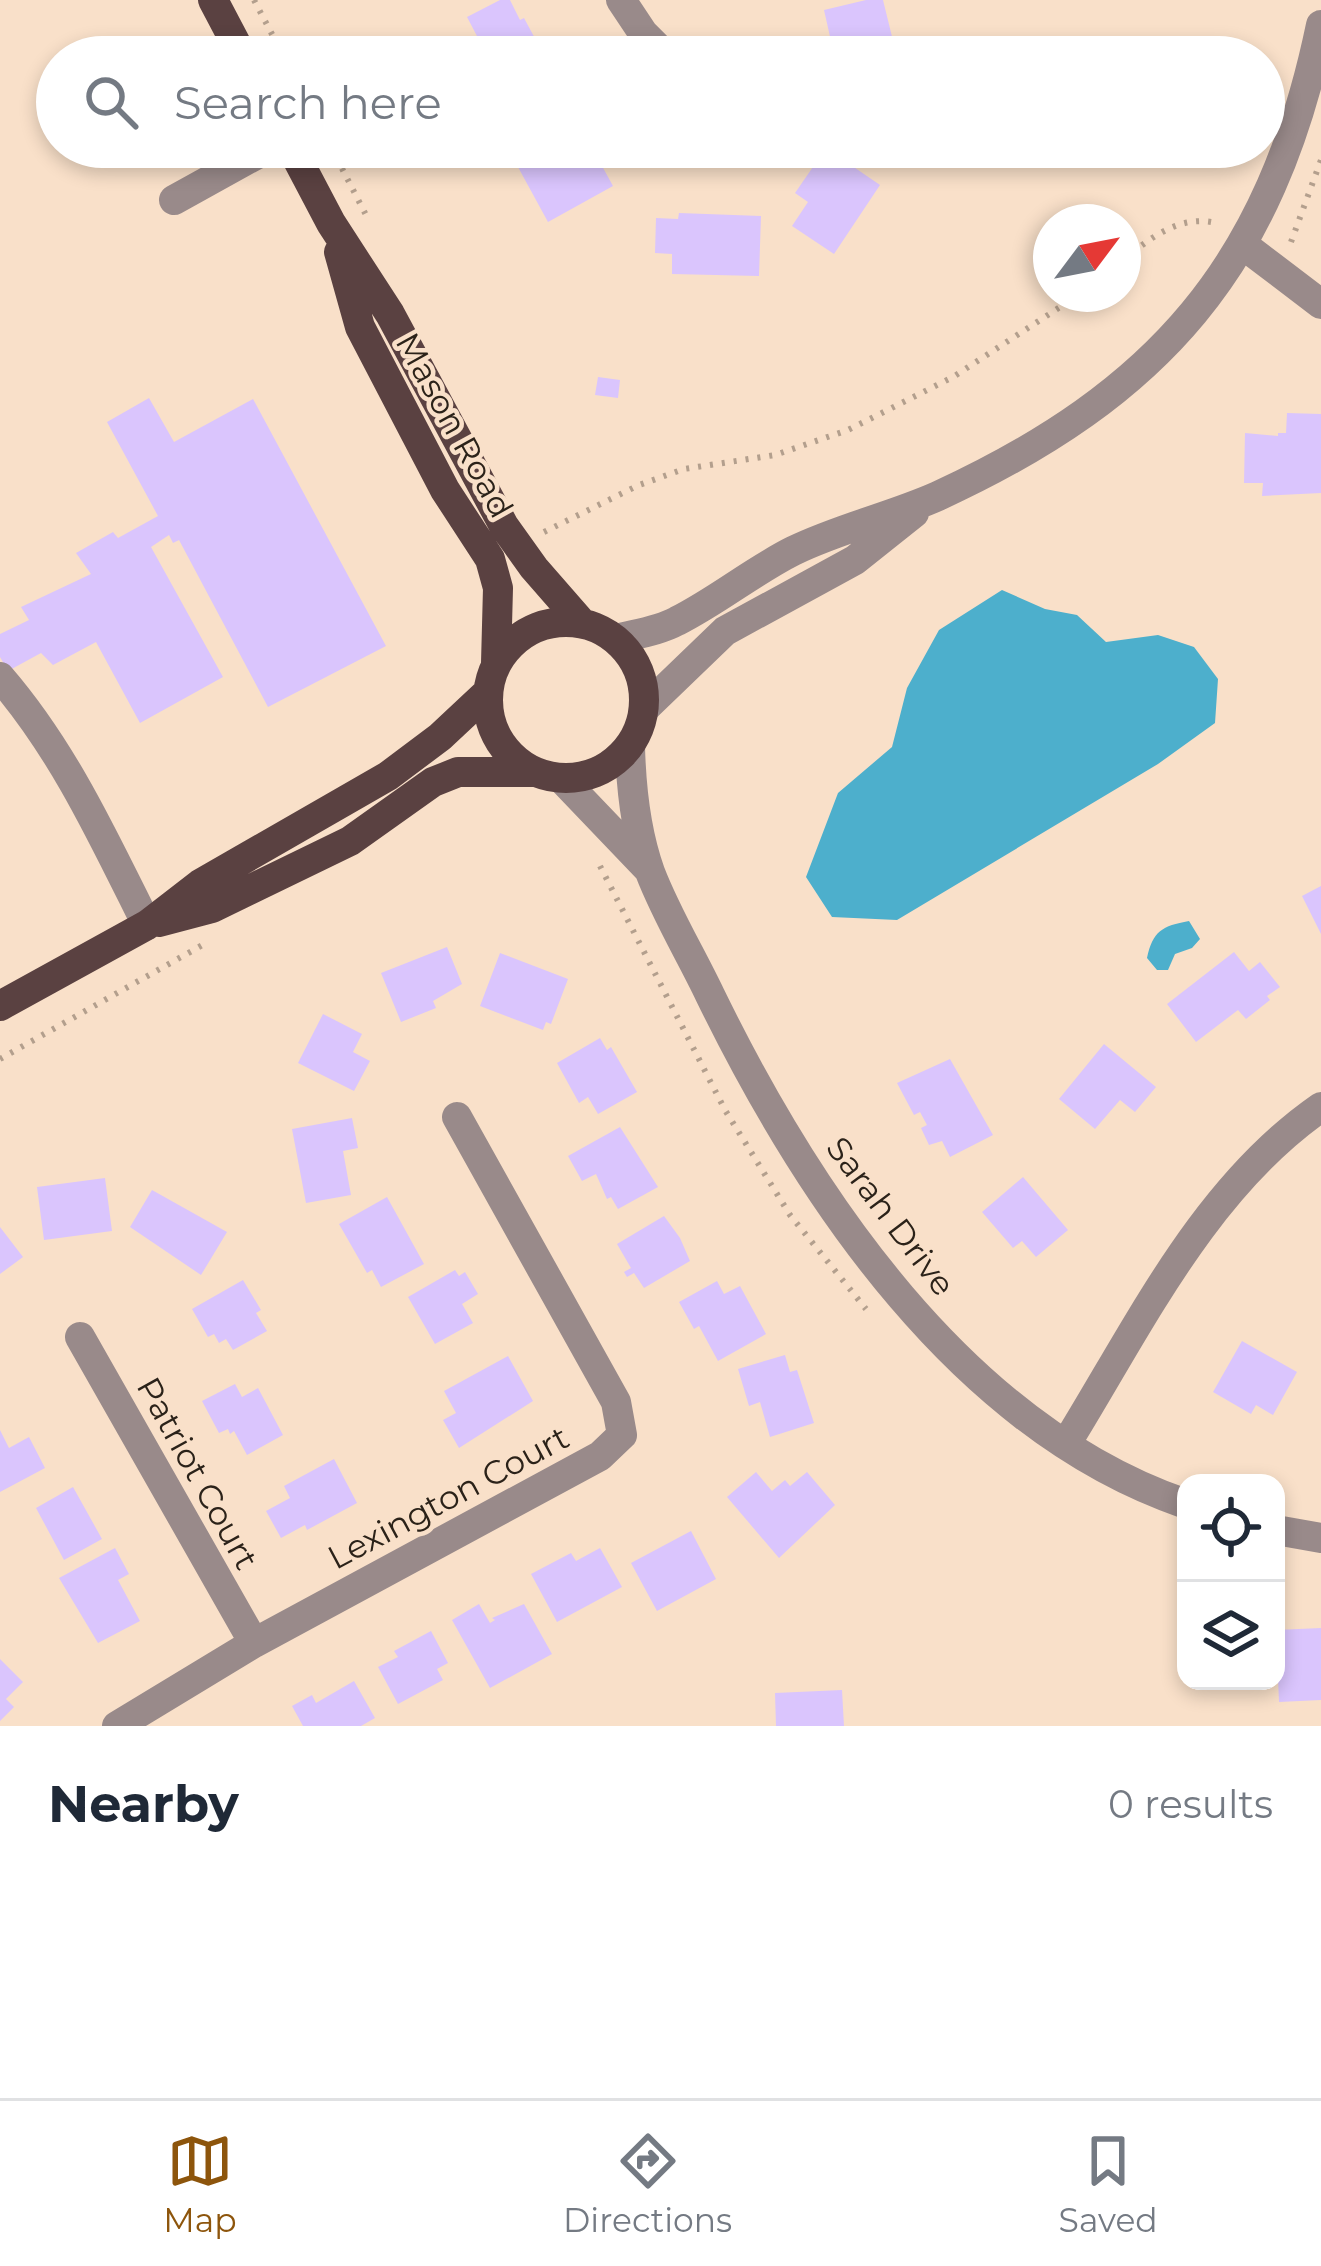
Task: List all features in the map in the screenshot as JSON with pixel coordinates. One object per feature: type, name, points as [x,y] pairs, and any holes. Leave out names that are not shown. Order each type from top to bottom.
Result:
[{"type":"main road","points":[[213,0],[232,36]]},
{"type":"main road","name":"Mason Road","points":[[302,168],[390,314],[504,526],[582,622]]},
{"type":"main road","name":"Mason Road","points":[[331,223],[360,327],[445,490],[490,559],[498,588],[492,678]]},
{"type":"main road","points":[[0,1006],[148,926],[200,884],[388,776],[440,736],[492,678],[512,643],[532,628],[582,622],[616,639],[638,668],[644,709],[630,746],[611,765],[587,776],[458,772],[433,782],[350,841],[212,908],[148,926]]},
{"type":"main road","points":[[492,678],[490,718],[499,740],[514,759],[548,775]]},
{"type":"street","points":[[621,0],[647,36]]},
{"type":"street","points":[[1285,158],[1306,98],[1321,25]]},
{"type":"street","points":[[174,200],[232,168]]},
{"type":"street","points":[[616,639],[673,624],[791,552],[935,497],[1072,423],[1114,394],[1197,309],[1242,244],[1281,168]]},
{"type":"street","points":[[1242,244],[1321,304]]},
{"type":"street","points":[[644,709],[724,632],[855,560],[935,497]]},
{"type":"street","points":[[0,677],[73,777],[148,926]]},
{"type":"street","name":"Sarah Drive","points":[[630,746],[632,790],[650,870],[750,1077],[816,1181],[903,1299],[970,1369],[1024,1416],[1066,1444],[1105,1468],[1177,1500]]},
{"type":"street","name":"Sarah Drive","points":[[548,775],[650,870]]},
{"type":"street","points":[[1066,1444],[1218,1204],[1268,1150],[1321,1107]]},
{"type":"street","name":"Lexington Court","points":[[117,1726],[254,1643],[600,1456],[622,1435],[616,1402],[457,1117]]},
{"type":"street","name":"Patriot Court","points":[[80,1337],[254,1643]]},
{"type":"street","points":[[1285,1532],[1321,1538]]},
{"type":"path","points":[[254,0],[273,36]]},
{"type":"path","points":[[1290,244],[1321,160]]},
{"type":"path","points":[[1141,246],[1160,231],[1204,220]]},
{"type":"path","points":[[541,533],[662,477],[775,455],[848,430],[953,377],[1052,312]]},
{"type":"path","points":[[596,857],[725,1111],[790,1214],[866,1309]]},
{"type":"path","points":[[0,1059],[207,943]]},
{"type":"water","points":[[1002,590],[1045,609],[1077,615],[1106,642],[1158,635],[1194,647],[1218,679],[1215,723],[1158,764],[897,920],[832,917],[806,877],[838,793],[892,747],[907,688],[939,630]]},
{"type":"water","points":[[1189,921],[1200,939],[1192,948],[1175,954],[1168,970],[1157,970],[1147,958],[1152,942],[1165,928]]},
{"type":"building","points":[[500,0],[510,0],[534,36],[477,36],[467,17]]},
{"type":"building","points":[[883,0],[892,36],[830,36],[824,10]]},
{"type":"building","points":[[518,168],[603,168],[613,186],[548,222]]},
{"type":"building","points":[[812,168],[855,168],[880,185],[834,254],[792,226],[808,202],[795,193]]},
{"type":"building","points":[[679,213],[761,216],[759,276],[672,274],[672,254],[655,253],[656,218],[678,219]]},
{"type":"building","points":[[598,377],[620,380],[618,398],[595,395]]},
{"type":"building","points":[[149,398],[174,442],[253,399],[386,646],[268,707],[179,540],[173,543],[169,535],[151,547],[223,677],[140,723],[96,642],[53,665],[41,653],[8,671],[0,657],[0,634],[29,620],[21,607],[91,574],[76,553],[113,532],[118,538],[158,516],[107,422]]},
{"type":"building","points":[[1287,413],[1321,414],[1321,493],[1262,496],[1263,483],[1244,483],[1245,433],[1286,433]]},
{"type":"building","points":[[1321,886],[1321,934],[1302,896]]},
{"type":"building","points":[[447,947],[462,984],[433,1001],[436,1008],[401,1022],[381,973]]},
{"type":"building","points":[[1234,952],[1249,971],[1260,962],[1280,987],[1246,1019],[1238,1010],[1196,1042],[1167,1004]]},
{"type":"building","points":[[500,953],[568,979],[551,1024],[546,1022],[543,1030],[480,1006]]},
{"type":"building","points":[[323,1014],[362,1034],[353,1052],[370,1061],[354,1091],[298,1063]]},
{"type":"building","points":[[600,1038],[607,1050],[611,1047],[637,1092],[598,1114],[588,1097],[579,1103],[557,1063]]},
{"type":"building","points":[[1104,1044],[1156,1087],[1135,1112],[1120,1100],[1095,1129],[1059,1099]]},
{"type":"building","points":[[950,1059],[993,1135],[950,1157],[942,1141],[929,1145],[921,1128],[927,1125],[920,1112],[914,1115],[897,1083]]},
{"type":"building","points":[[352,1118],[358,1148],[343,1151],[351,1195],[306,1203],[292,1129]]},
{"type":"building","points":[[620,1127],[658,1187],[618,1209],[611,1197],[607,1199],[596,1174],[582,1181],[568,1156]]},
{"type":"building","points":[[1023,1177],[1068,1230],[1036,1257],[1022,1241],[1013,1248],[982,1212]]},
{"type":"building","points":[[105,1178],[112,1231],[44,1240],[37,1187]]},
{"type":"building","points":[[152,1190],[227,1232],[201,1275],[130,1227]]},
{"type":"building","points":[[387,1197],[424,1264],[381,1287],[372,1270],[367,1273],[339,1224]]},
{"type":"building","points":[[664,1216],[690,1261],[644,1288],[634,1273],[627,1277],[624,1272],[631,1268],[617,1244]]},
{"type":"building","points":[[0,1227],[23,1257],[0,1274]]},
{"type":"building","points":[[455,1270],[459,1276],[465,1272],[478,1294],[462,1304],[473,1323],[435,1344],[408,1297]]},
{"type":"building","points":[[243,1280],[267,1331],[233,1350],[226,1339],[219,1343],[214,1334],[208,1337],[192,1309]]},
{"type":"building","points":[[717,1281],[724,1294],[740,1286],[766,1334],[718,1361],[679,1302]]},
{"type":"building","points":[[1242,1341],[1297,1372],[1273,1415],[1256,1405],[1251,1414],[1213,1392]]},
{"type":"building","points":[[785,1355],[790,1372],[797,1370],[814,1423],[770,1437],[760,1402],[749,1406],[738,1369]]},
{"type":"building","points":[[508,1356],[533,1401],[459,1448],[443,1420],[456,1413],[444,1391]]},
{"type":"building","points":[[235,1384],[242,1397],[258,1388],[283,1435],[247,1455],[234,1431],[219,1433],[202,1401]]},
{"type":"building","points":[[0,1430],[9,1448],[29,1437],[45,1468],[0,1492]]},
{"type":"building","points":[[334,1459],[357,1503],[307,1530],[305,1525],[281,1538],[266,1511],[290,1498],[284,1486]]},
{"type":"building","points":[[756,1472],[772,1491],[785,1480],[790,1486],[807,1472],[835,1505],[779,1558],[727,1497]]},
{"type":"building","points":[[73,1487],[102,1539],[64,1560],[36,1508]]},
{"type":"building","points":[[691,1531],[716,1579],[657,1611],[631,1563]]},
{"type":"building","points":[[115,1548],[129,1574],[118,1580],[140,1621],[98,1643],[59,1578]]},
{"type":"building","points":[[600,1548],[622,1587],[557,1622],[531,1574],[571,1553],[576,1561]]},
{"type":"building","points":[[479,1604],[490,1623],[524,1604],[552,1654],[490,1688],[452,1620]]},
{"type":"building","points":[[1321,1628],[1321,1700],[1279,1702],[1278,1690],[1285,1690],[1285,1630]]},
{"type":"building","points":[[431,1631],[448,1663],[437,1669],[443,1680],[398,1704],[378,1667],[398,1657],[394,1651]]},
{"type":"building","points":[[0,1659],[23,1682],[6,1699],[14,1707],[0,1721]]},
{"type":"building","points":[[354,1681],[375,1718],[361,1726],[303,1726],[292,1706],[312,1695],[316,1703]]},
{"type":"building","points":[[842,1690],[844,1726],[776,1726],[775,1693]]}]
